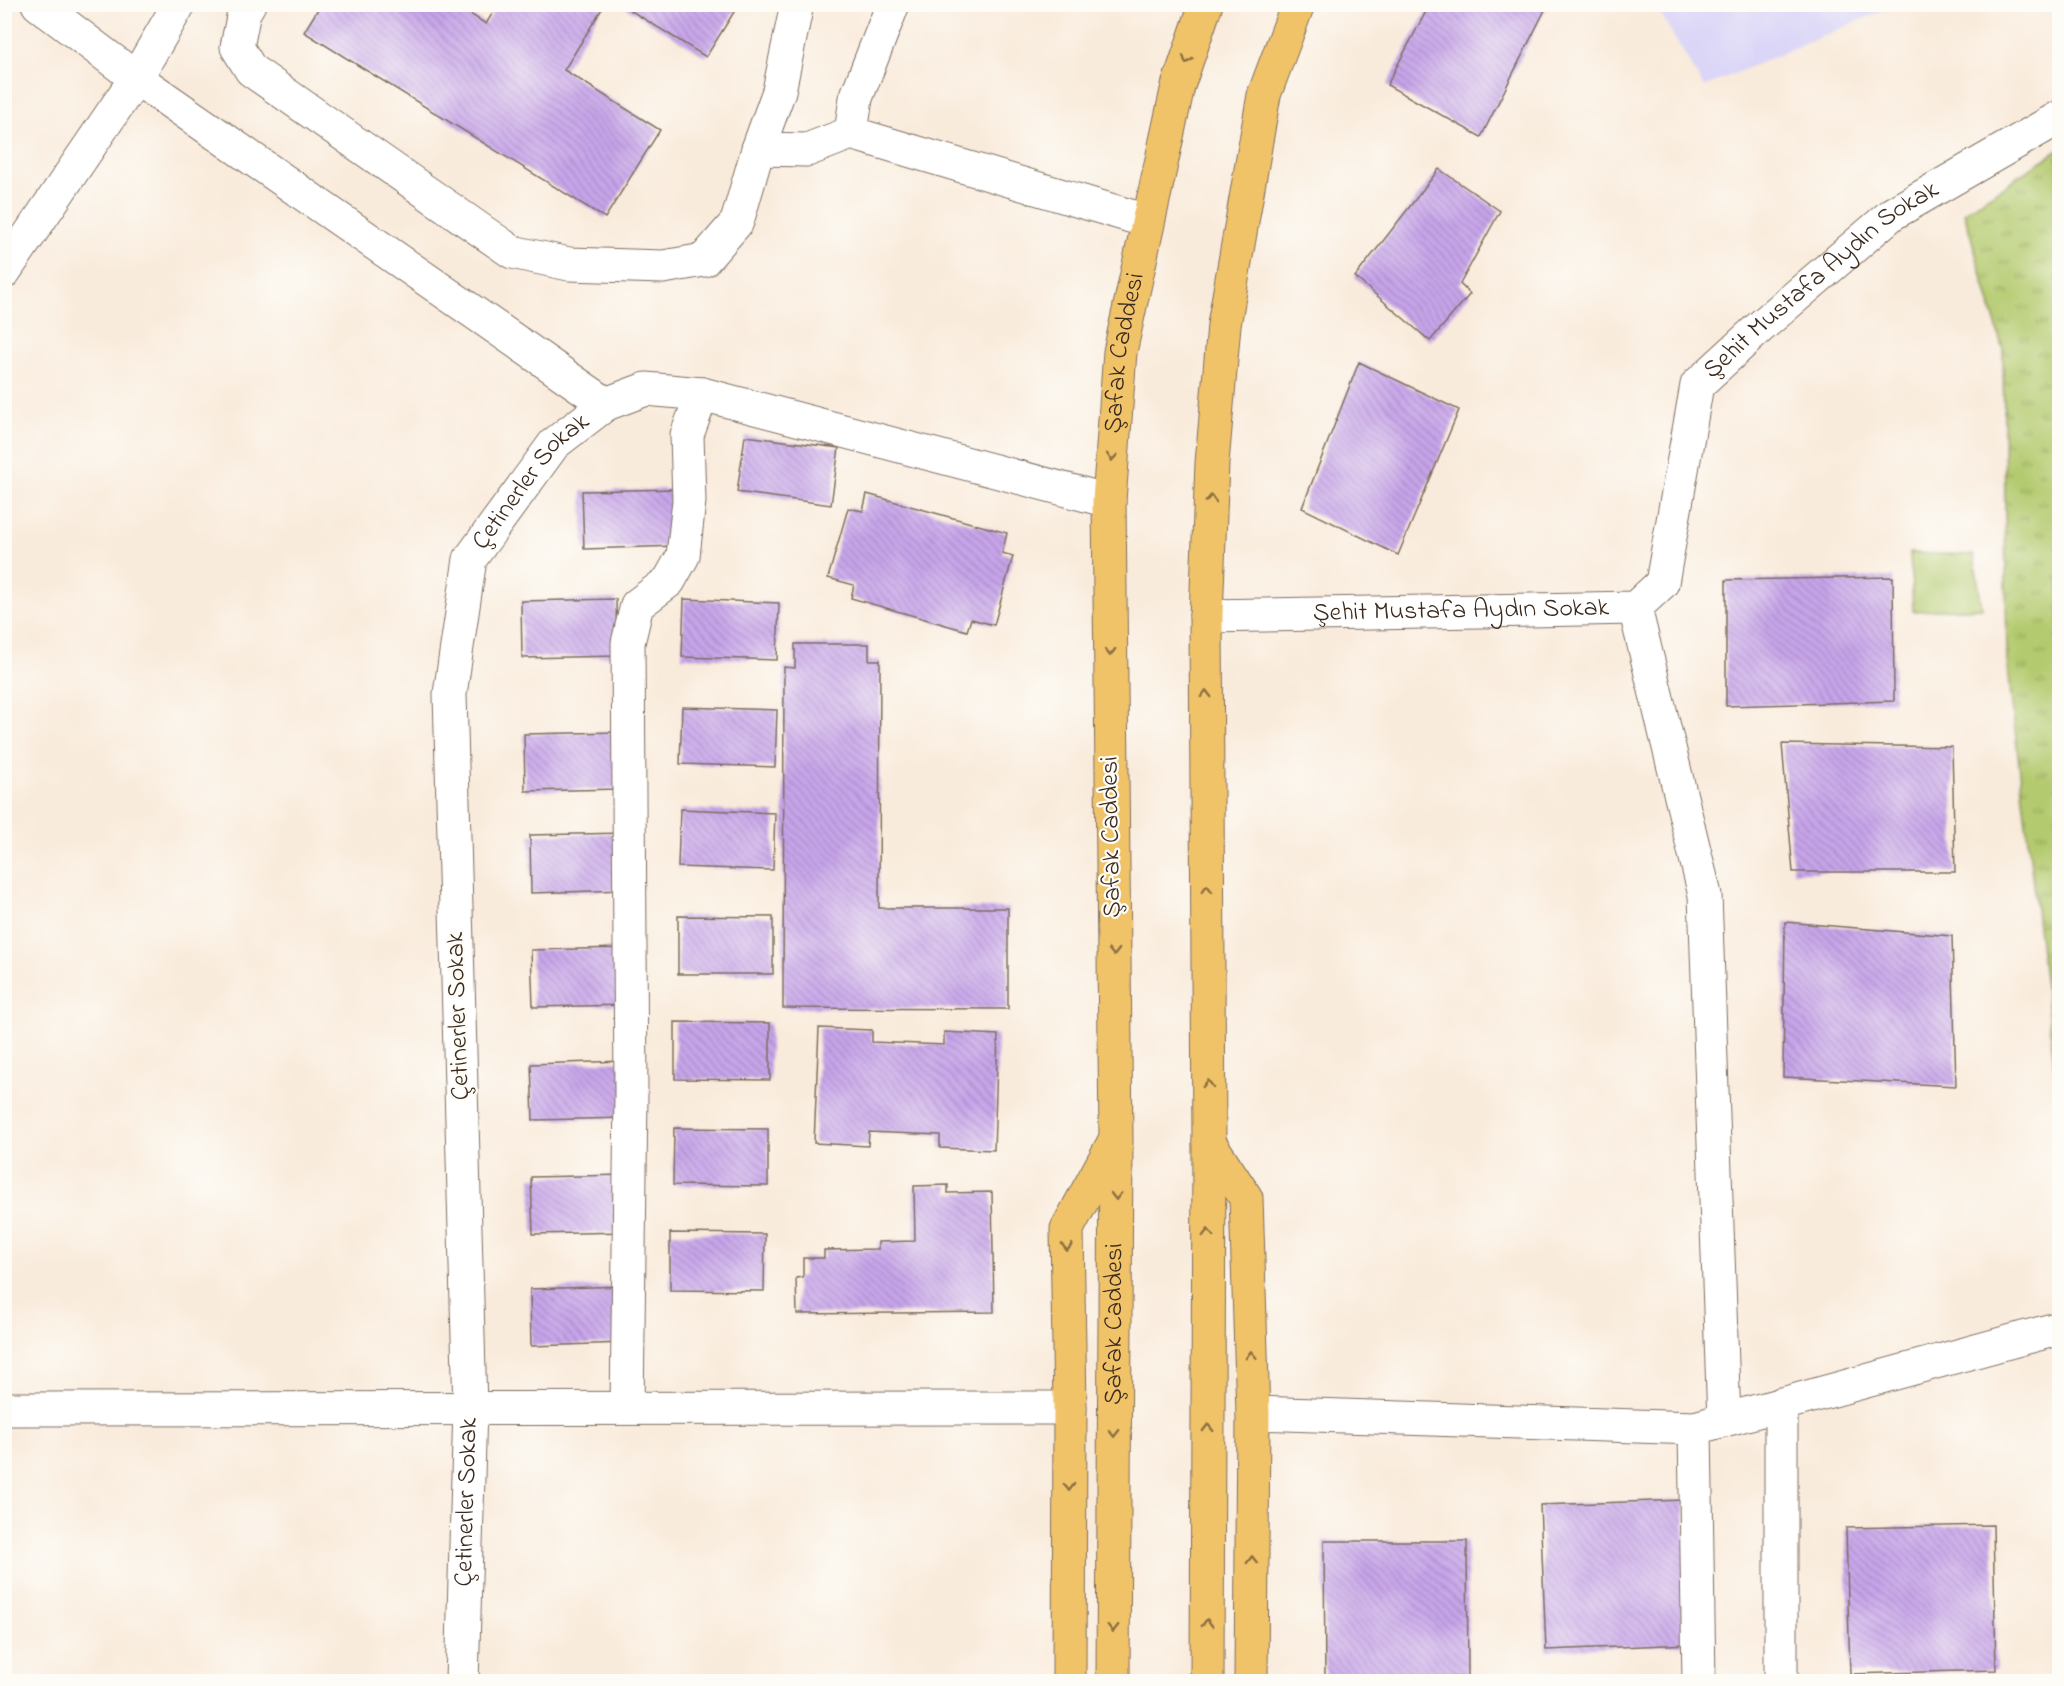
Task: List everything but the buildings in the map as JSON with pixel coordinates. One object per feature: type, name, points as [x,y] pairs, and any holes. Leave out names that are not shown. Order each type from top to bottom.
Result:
[{"type":"main road","name":"Şafak Caddesi","points":[[1113,1682],[1116,1138],[1109,501],[1120,352],[1146,221],[1178,86],[1206,4]]},
{"type":"main road","points":[[1207,1682],[1209,1142],[1206,616],[1212,464],[1224,325],[1264,95],[1298,4]]},
{"type":"main road","points":[[1069,1682],[1070,1408],[1067,1229],[1116,1138]]},
{"type":"main road","points":[[1209,1142],[1246,1198],[1253,1413],[1251,1682]]},
{"type":"street","points":[[38,4],[136,78],[606,404]]},
{"type":"street","points":[[4,272],[136,78],[178,4]]},
{"type":"street","points":[[249,4],[244,12],[237,47],[251,70],[513,252],[569,264],[663,267],[704,260],[737,222],[758,149],[779,91],[797,4]]},
{"type":"street","points":[[851,133],[856,98],[893,4]]},
{"type":"street","name":"Şehit Mustafa Aydın Sokak","points":[[1206,616],[1635,608],[1662,583],[1697,385],[1758,328],[1892,214],[2060,117]]},
{"type":"street","points":[[758,149],[807,150],[851,133],[1146,221]]},
{"type":"street","name":"Çetinerler Sokak","points":[[462,1682],[470,1408],[452,682],[470,560],[554,444],[606,404],[646,389],[702,394],[1109,501]]},
{"type":"street","points":[[627,1408],[630,1094],[628,643],[637,605],[669,581],[683,556],[689,501],[687,435],[702,394]]},
{"type":"street","points":[[1635,608],[1705,895],[1710,1424],[1699,1682]]},
{"type":"street","points":[[1253,1413],[1710,1424],[2060,1328]]},
{"type":"street","points":[[1780,1404],[1781,1682]]},
{"type":"street","points":[[4,1409],[1070,1408]]},
{"type":"shaded area","points":[[1655,5],[1895,5],[1704,87]]},
{"type":"green space","points":[[2059,150],[2059,1106],[2007,661],[2003,350],[1964,212]]},
{"type":"green space","points":[[1910,553],[1974,555],[1982,608],[1913,611]]}]
